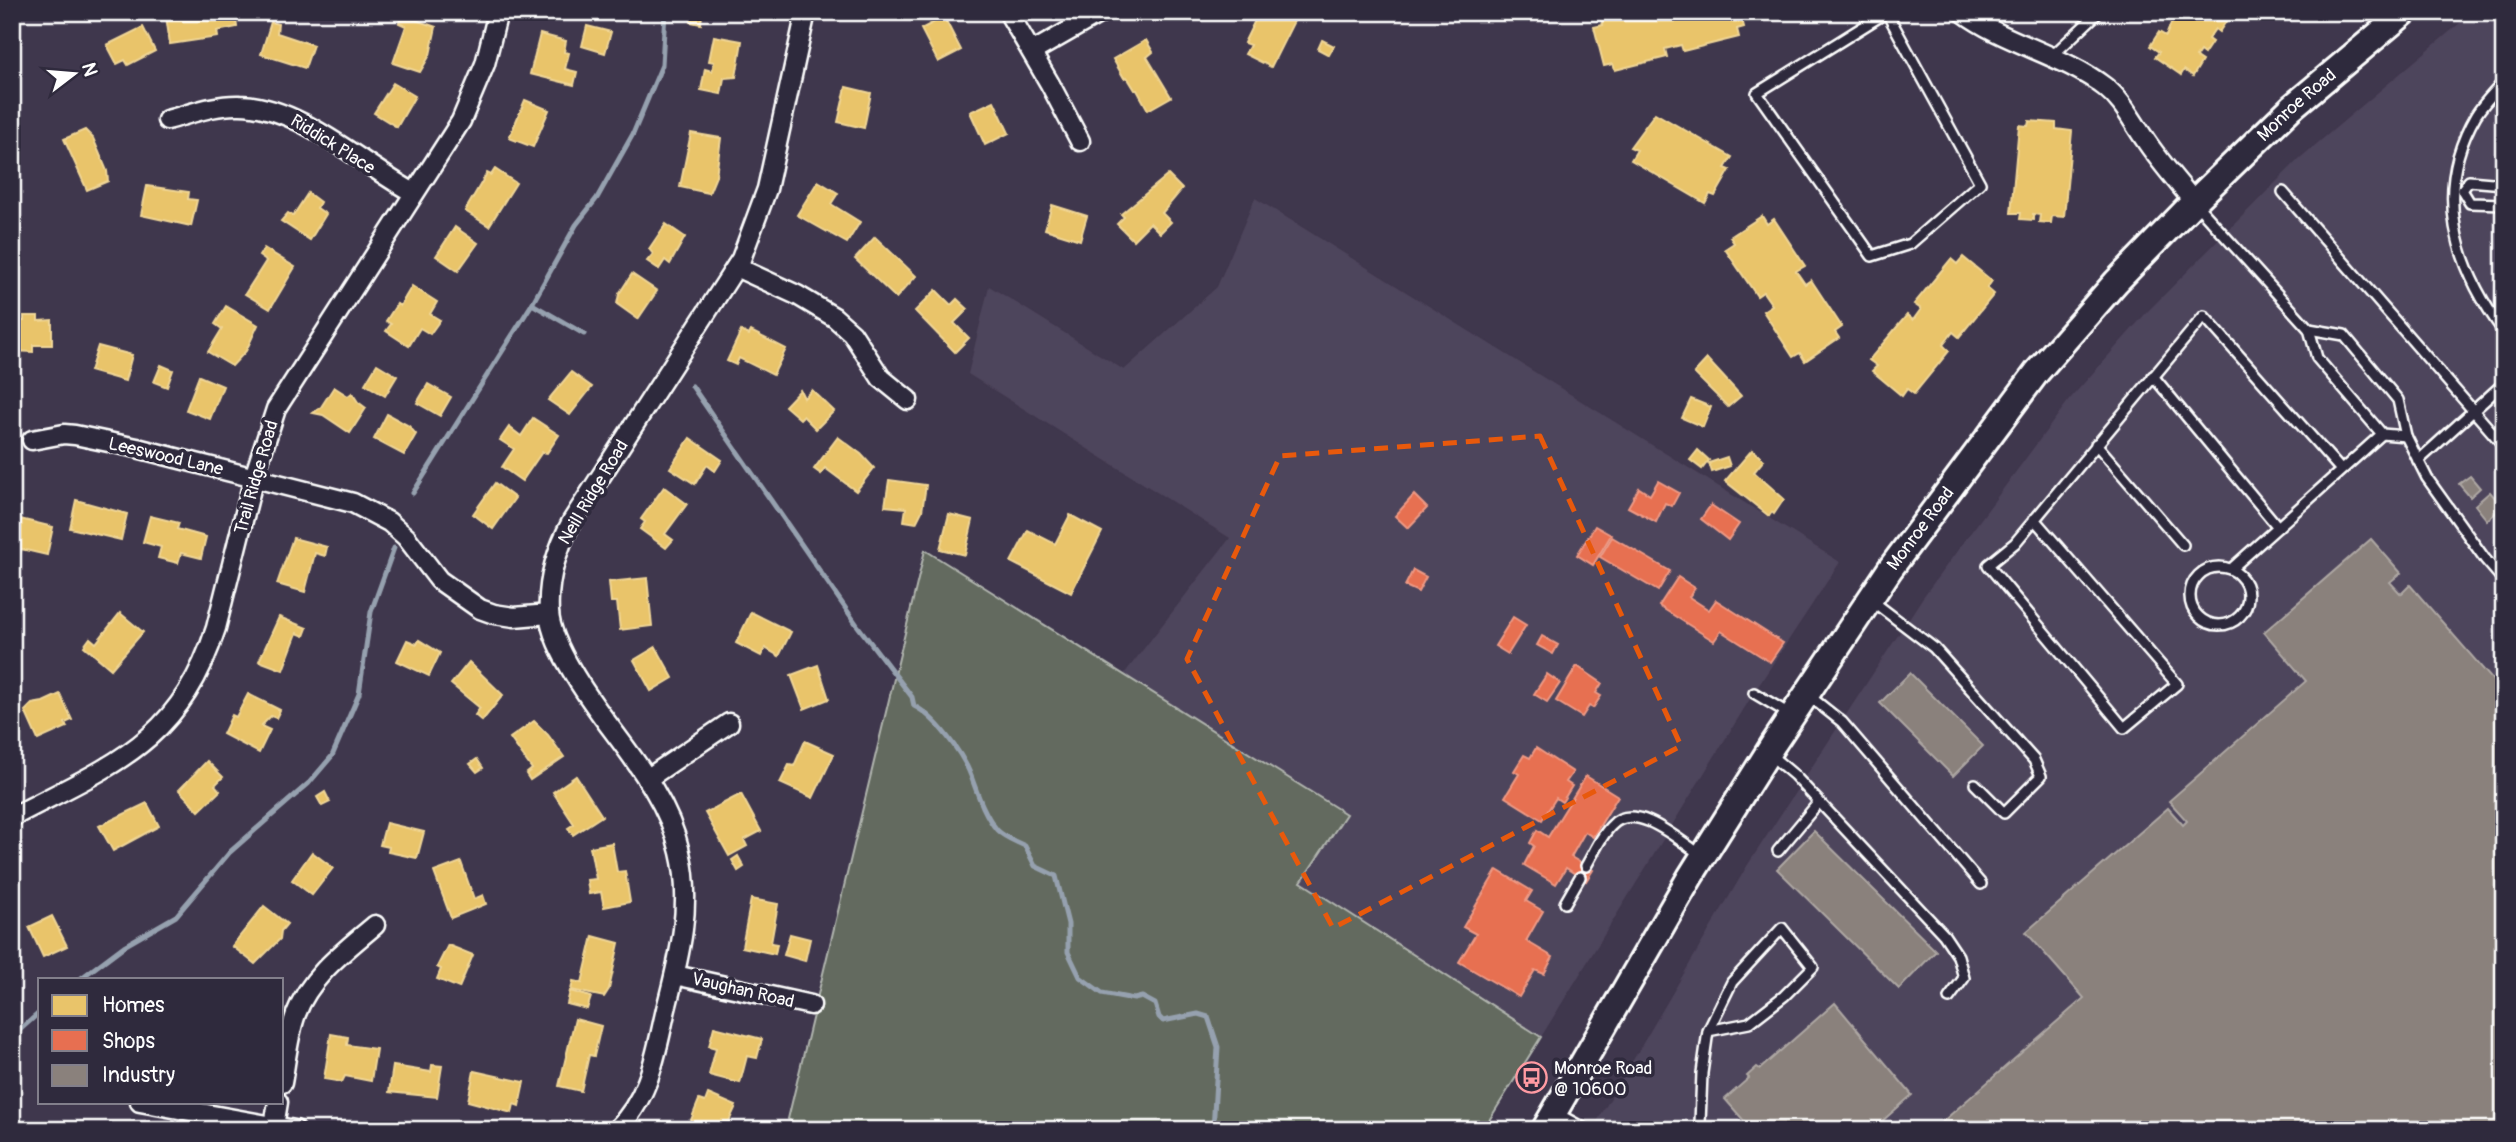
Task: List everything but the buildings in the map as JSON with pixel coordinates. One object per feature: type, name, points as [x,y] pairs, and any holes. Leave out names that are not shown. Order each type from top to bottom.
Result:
[{"type":"main road","name":"Monroe Road","points":[[1549,1121],[1703,856],[1792,715],[1869,599],[2037,372],[2116,282],[2291,107],[2405,12]]},
{"type":"street","name":"Trail Ridge Road","points":[[12,817],[122,759],[155,733],[180,705],[190,689],[209,651],[254,477],[276,409],[461,121],[485,64],[498,12]]},
{"type":"street","name":"Neill Ridge Road","points":[[616,1130],[644,1091],[675,975],[685,918],[684,872],[671,823],[647,779],[579,684],[554,635],[549,614],[550,583],[566,531],[736,267],[767,189],[806,12]]},
{"type":"street","points":[[1008,12],[1080,141]]},
{"type":"street","points":[[1032,52],[1102,12]]},
{"type":"street","points":[[1963,12],[2008,37],[2052,56],[2109,90],[2194,202]]},
{"type":"street","name":"Riddick Place","points":[[167,120],[212,107],[238,104],[281,112],[310,127],[414,193]]},
{"type":"street","points":[[736,267],[797,295],[834,317],[852,333],[881,378],[908,400]]},
{"type":"street","name":"Leeswood Lane","points":[[32,440],[65,434],[75,435],[331,496],[373,512],[389,522],[406,537],[439,580],[480,609],[514,617],[549,614]]},
{"type":"street","points":[[647,779],[729,723]]},
{"type":"street","points":[[284,1071],[292,1025],[302,1000],[335,960],[375,925]]},
{"type":"street","name":"Vaughan Road","points":[[675,975],[811,1005]]},
{"type":"street","points":[[151,1104],[295,1130]]},
{"type":"street","points":[[274,1126],[278,1104]]},
{"type":"lane","points":[[1887,12],[1980,183],[1910,244],[1871,256],[1757,93],[1887,12]]},
{"type":"lane","points":[[2052,56],[2099,12]]},
{"type":"lane","points":[[2504,81],[2477,113],[2458,153],[2458,190],[2454,223],[2460,256],[2491,315],[2504,332]]},
{"type":"lane","points":[[2458,190],[2469,181],[2504,184]]},
{"type":"lane","points":[[2458,190],[2470,203],[2504,204]]},
{"type":"lane","points":[[2283,192],[2504,446]]},
{"type":"lane","points":[[2194,202],[2309,329],[2317,358],[2382,435]]},
{"type":"lane","points":[[2034,519],[2177,684],[2124,729],[1988,565],[2015,543],[2034,519],[2096,444],[2204,316],[2342,470]]},
{"type":"lane","points":[[2309,329],[2344,335],[2398,400],[2406,436],[2418,461],[2441,498],[2504,581]]},
{"type":"lane","points":[[2153,376],[2278,527]]},
{"type":"lane","points":[[2418,461],[2504,383]]},
{"type":"lane","points":[[2231,569],[2245,582],[2248,591],[2245,609],[2239,617],[2223,625],[2204,622],[2196,616],[2189,597],[2195,578],[2212,567],[2231,569],[2382,435],[2406,436]]},
{"type":"lane","points":[[2096,444],[2183,545]]},
{"type":"lane","points":[[1869,599],[1934,648],[2034,760],[2040,776],[2004,813],[1976,784]]},
{"type":"lane","points":[[1754,693],[1792,715]]},
{"type":"lane","points":[[1806,694],[1842,722],[1981,884]]},
{"type":"lane","points":[[1768,753],[1794,775],[1944,935],[1958,956],[1964,978],[1949,998]]},
{"type":"lane","points":[[1778,851],[1819,802]]},
{"type":"lane","points":[[1586,866],[1612,823],[1630,815],[1644,818],[1703,856]]},
{"type":"lane","points":[[1565,903],[1580,877]]},
{"type":"lane","points":[[1697,1130],[1700,1123],[1702,1073],[1708,1031],[1732,982],[1782,928],[1813,967],[1784,996],[1749,1023],[1708,1031]]},
{"type":"lane","points":[[1549,1121],[1587,1130]]},
{"type":"highlighted area","points":[[1540,436],[1681,746],[1333,928],[1187,659],[1280,456]]},
{"type":"shaded area","points":[[2473,12],[2504,12],[2504,1130],[1592,1130],[1747,866],[1923,597],[2069,400],[2147,312],[2300,158]]},
{"type":"shaded area","points":[[1255,198],[1840,562],[1755,691],[1541,1037],[1300,882],[1346,814],[1124,674],[1230,538],[968,374],[989,286],[1124,370],[1217,287]]},
{"type":"shaded area","points":[[925,550],[1346,814],[1301,882],[1541,1037],[1483,1130],[805,1130],[788,1119]]},
{"type":"waterway","points":[[413,493],[532,304],[576,225],[597,198],[633,134],[662,65],[665,12]]},
{"type":"waterway","points":[[532,304],[584,334]]},
{"type":"waterway","points":[[692,386],[857,625],[912,697],[914,706],[931,718],[955,747],[967,767],[992,824],[1003,835],[1025,846],[1035,866],[1056,876],[1068,924],[1068,952],[1080,977],[1102,993],[1134,999],[1142,997],[1155,1004],[1163,1021],[1198,1014],[1208,1017],[1218,1047],[1213,1130]]},
{"type":"waterway","points":[[81,978],[124,946],[176,916],[230,852],[309,783],[332,756],[359,694],[371,612],[394,548]]},
{"type":"waterway","points":[[12,1037],[38,1014]]},
{"type":"place","name":"Monroe Road @ 10600","points":[[1531,1078]]}]
